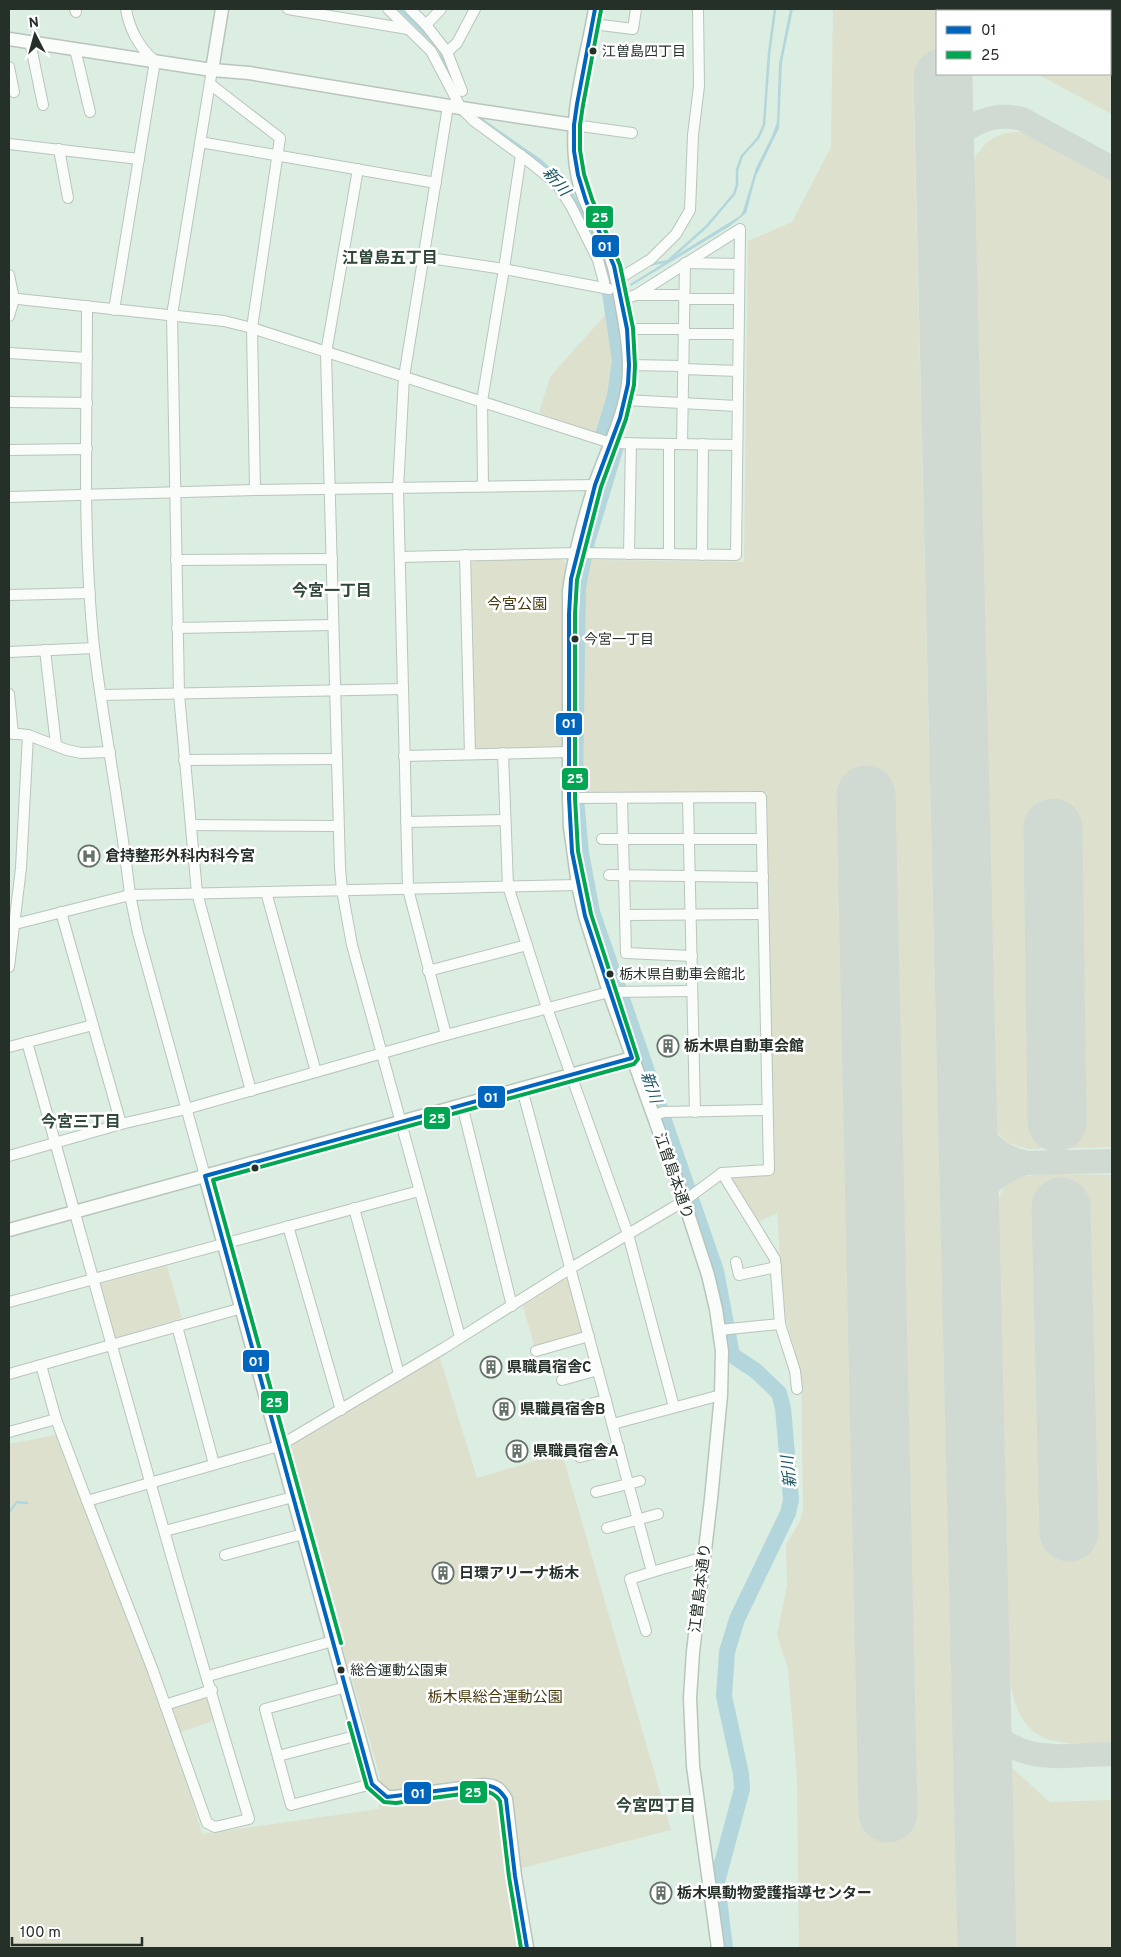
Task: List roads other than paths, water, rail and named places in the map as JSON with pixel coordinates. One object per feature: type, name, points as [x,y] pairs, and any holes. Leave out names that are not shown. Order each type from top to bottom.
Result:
[{"type":"street","points":[[126,9],[128,20],[140,46],[154,61]]},
{"type":"street","points":[[222,9],[172,315],[177,628],[179,694],[197,893],[252,1091]]},
{"type":"street","points":[[288,9],[408,28]]},
{"type":"street","points":[[388,9],[431,51],[461,108],[474,121],[557,184],[571,206],[598,260],[604,288]]},
{"type":"street","points":[[410,9],[426,25],[447,52],[462,91]]},
{"type":"street","points":[[426,25],[441,9]]},
{"type":"street","points":[[447,52],[457,43],[474,9]]},
{"type":"street","name":"江曽島本通り","points":[[595,9],[574,125],[574,151],[578,175],[596,225],[608,250],[619,290],[627,330],[629,365],[628,384],[624,400],[611,443],[595,485],[576,553],[569,601],[568,752],[571,835],[578,885],[585,916],[609,992],[684,1201],[708,1275],[720,1330],[722,1351],[721,1395],[693,1652],[690,1698],[690,1733],[700,1826],[718,1948]]},
{"type":"street","points":[[593,24],[633,29],[636,9]]},
{"type":"street","points":[[619,290],[676,234],[690,210],[693,136],[699,86],[698,9]]},
{"type":"street","points":[[9,39],[212,70],[303,81],[448,106],[632,133]]},
{"type":"street","points":[[30,42],[43,105]]},
{"type":"street","points":[[75,49],[90,112]]},
{"type":"street","points":[[114,310],[154,61]]},
{"type":"street","points":[[9,67],[14,92]]},
{"type":"street","points":[[210,84],[280,138],[252,328],[255,490]]},
{"type":"street","points":[[446,1035],[408,889],[398,489],[404,377],[448,106]]},
{"type":"street","points":[[200,142],[436,183]]},
{"type":"street","points":[[9,144],[139,159]]},
{"type":"street","points":[[59,149],[68,198]]},
{"type":"street","points":[[483,486],[482,401],[521,155]]},
{"type":"street","points":[[358,169],[326,353],[331,490],[336,759],[342,890],[352,945],[460,1337]]},
{"type":"street","points":[[400,557],[465,554],[576,553],[736,555],[740,228],[636,295]]},
{"type":"street","points":[[423,257],[504,269],[619,290],[636,295],[738,299]]},
{"type":"street","points":[[685,263],[739,264]]},
{"type":"street","points":[[682,444],[685,263]]},
{"type":"street","points":[[9,276],[11,298],[9,316]]},
{"type":"street","points":[[11,298],[224,321],[252,328],[611,443],[737,445]]},
{"type":"street","points":[[87,306],[87,494],[94,648],[130,895],[138,933],[372,1784],[387,1796],[395,1797],[484,1785],[491,1785],[500,1790],[506,1799],[527,1948]]},
{"type":"street","points":[[627,330],[738,334]]},
{"type":"street","points":[[9,353],[87,358]]},
{"type":"street","points":[[629,365],[738,371]]},
{"type":"street","points":[[624,400],[737,406]]},
{"type":"street","points":[[9,402],[87,403]]},
{"type":"street","points":[[629,554],[632,443]]},
{"type":"street","points":[[669,444],[669,554]]},
{"type":"street","points":[[702,555],[703,444]]},
{"type":"street","points":[[9,450],[87,449]]},
{"type":"street","points":[[9,497],[255,490],[595,485]]},
{"type":"street","points":[[465,554],[470,754]]},
{"type":"street","points":[[176,560],[332,558]]},
{"type":"street","points":[[9,595],[90,593]]},
{"type":"street","points":[[177,628],[333,625]]},
{"type":"street","points":[[9,652],[94,648]]},
{"type":"street","points":[[45,650],[56,745]]},
{"type":"street","points":[[102,695],[403,689]]},
{"type":"street","points":[[9,694],[11,733],[28,735],[67,750],[81,753],[110,752]]},
{"type":"street","points":[[9,967],[22,868],[28,735]]},
{"type":"street","points":[[404,756],[568,752]]},
{"type":"street","points":[[503,754],[508,886],[547,1008],[628,1234],[674,1407]]},
{"type":"street","points":[[184,760],[336,759]]},
{"type":"street","points":[[87,1501],[279,1446],[684,1201],[722,1173],[768,1170],[761,797],[569,798]]},
{"type":"street","points":[[688,798],[695,1112]]},
{"type":"street","points":[[622,799],[626,953],[692,956]]},
{"type":"street","points":[[406,822],[505,820]]},
{"type":"street","points":[[190,825],[338,826]]},
{"type":"street","points":[[602,839],[762,839]]},
{"type":"street","points":[[609,875],[763,877]]},
{"type":"street","points":[[15,924],[130,895],[578,885]]},
{"type":"street","points":[[266,892],[316,1072]]},
{"type":"street","points":[[61,912],[121,1124]]},
{"type":"street","points":[[625,915],[763,914]]},
{"type":"street","points":[[428,971],[527,945]]},
{"type":"street","points":[[9,1156],[609,992],[692,991]]},
{"type":"street","points":[[9,1047],[93,1025]]},
{"type":"street","points":[[27,1042],[150,1482],[249,1818],[215,1827],[207,1823],[165,1705],[56,1419],[41,1365]]},
{"type":"street","points":[[9,1230],[632,1058]]},
{"type":"street","points":[[522,1089],[652,1572]]},
{"type":"street","points":[[462,1104],[512,1306]]},
{"type":"street","points":[[653,1116],[663,1112],[767,1110]]},
{"type":"street","points":[[722,1173],[775,1259],[780,1324],[795,1371],[796,1389]]},
{"type":"street","points":[[9,1302],[419,1191]]},
{"type":"street","points":[[354,1208],[399,1374]]},
{"type":"street","points":[[288,1226],[340,1410]]},
{"type":"street","points":[[736,1262],[739,1275],[776,1267]]},
{"type":"street","points":[[9,1374],[242,1308]]},
{"type":"street","points":[[720,1330],[780,1324]]},
{"type":"street","points":[[177,1326],[214,1464]]},
{"type":"street","points":[[536,1351],[589,1336]]},
{"type":"street","points":[[562,1380],[598,1370]]},
{"type":"street","points":[[613,1424],[721,1395]]},
{"type":"street","points":[[569,1409],[606,1400]]},
{"type":"street","points":[[9,1432],[56,1419]]},
{"type":"street","points":[[580,1457],[619,1447]]},
{"type":"street","points":[[596,1492],[640,1481]]},
{"type":"street","points":[[165,1531],[293,1497]]},
{"type":"street","points":[[607,1528],[658,1514]]},
{"type":"street","points":[[225,1555],[303,1534]]},
{"type":"street","points":[[646,1631],[630,1578],[704,1557]]},
{"type":"street","points":[[208,1676],[333,1640]]},
{"type":"street","points":[[346,1687],[265,1709],[291,1805],[372,1784]]},
{"type":"street","points":[[165,1705],[212,1690]]},
{"type":"street","points":[[278,1756],[359,1735]]},
{"type":"water","points":[[397,9],[403,9],[441,46],[456,89],[452,90],[438,49]]},
{"type":"water","points":[[790,9],[793,9],[782,62],[779,128],[756,176],[746,213],[730,226],[631,286],[630,284],[740,216],[743,211],[756,168],[777,122],[779,64]]},
{"type":"water","points":[[479,116],[542,160],[566,183],[575,196],[604,258],[609,274],[605,275],[571,198],[477,120]]},
{"type":"water","points":[[614,300],[623,364],[620,389],[613,415],[609,414],[616,385],[617,371],[611,301]]},
{"type":"waterway","points":[[649,265],[668,261],[707,226],[734,194],[737,185],[737,170],[742,156],[758,138],[764,125],[769,54],[775,9]]},
{"type":"waterway","name":"新川","points":[[607,273],[620,360],[615,396],[604,432],[617,443],[587,542],[578,587],[575,788],[581,853],[592,912],[716,1271],[732,1355],[756,1371],[779,1393],[783,1408],[791,1500],[788,1513],[737,1619],[727,1652],[724,1696],[741,1774],[742,1789],[717,1882],[725,1948]]},
{"type":"waterway","points":[[9,1512],[17,1502],[27,1503]]},
{"type":"place","name":"江曽島四丁目","points":[[593,51]]},
{"type":"place","name":"今宮一丁目","points":[[575,639]]},
{"type":"place","name":"倉持整形外科内科今宮","points":[[89,856]]},
{"type":"place","name":"栃木県自動車会館北","points":[[610,974]]},
{"type":"place","name":"栃木県自動車会館","points":[[668,1046]]},
{"type":"place","name":"県職員宿舎C","points":[[491,1367]]},
{"type":"place","name":"県職員宿舎B","points":[[504,1409]]},
{"type":"place","name":"県職員宿舎A","points":[[517,1451]]},
{"type":"place","name":"日環アリーナ栃木","points":[[443,1573]]},
{"type":"place","name":"総合運動公園東","points":[[341,1670]]},
{"type":"place","name":"栃木県動物愛護指導センター","points":[[661,1893]]},
{"type":"district","name":"江曽島五丁目","points":[[390,257]]},
{"type":"district","name":"今宮一丁目","points":[[332,590]]},
{"type":"district","name":"今宮三丁目","points":[[81,1121]]},
{"type":"district","name":"今宮四丁目","points":[[656,1805]]},
{"type":"park label","name":"今宮公園","points":[[517,604]]},
{"type":"park label","name":"栃木県総合運動公園","points":[[495,1697]]}]
